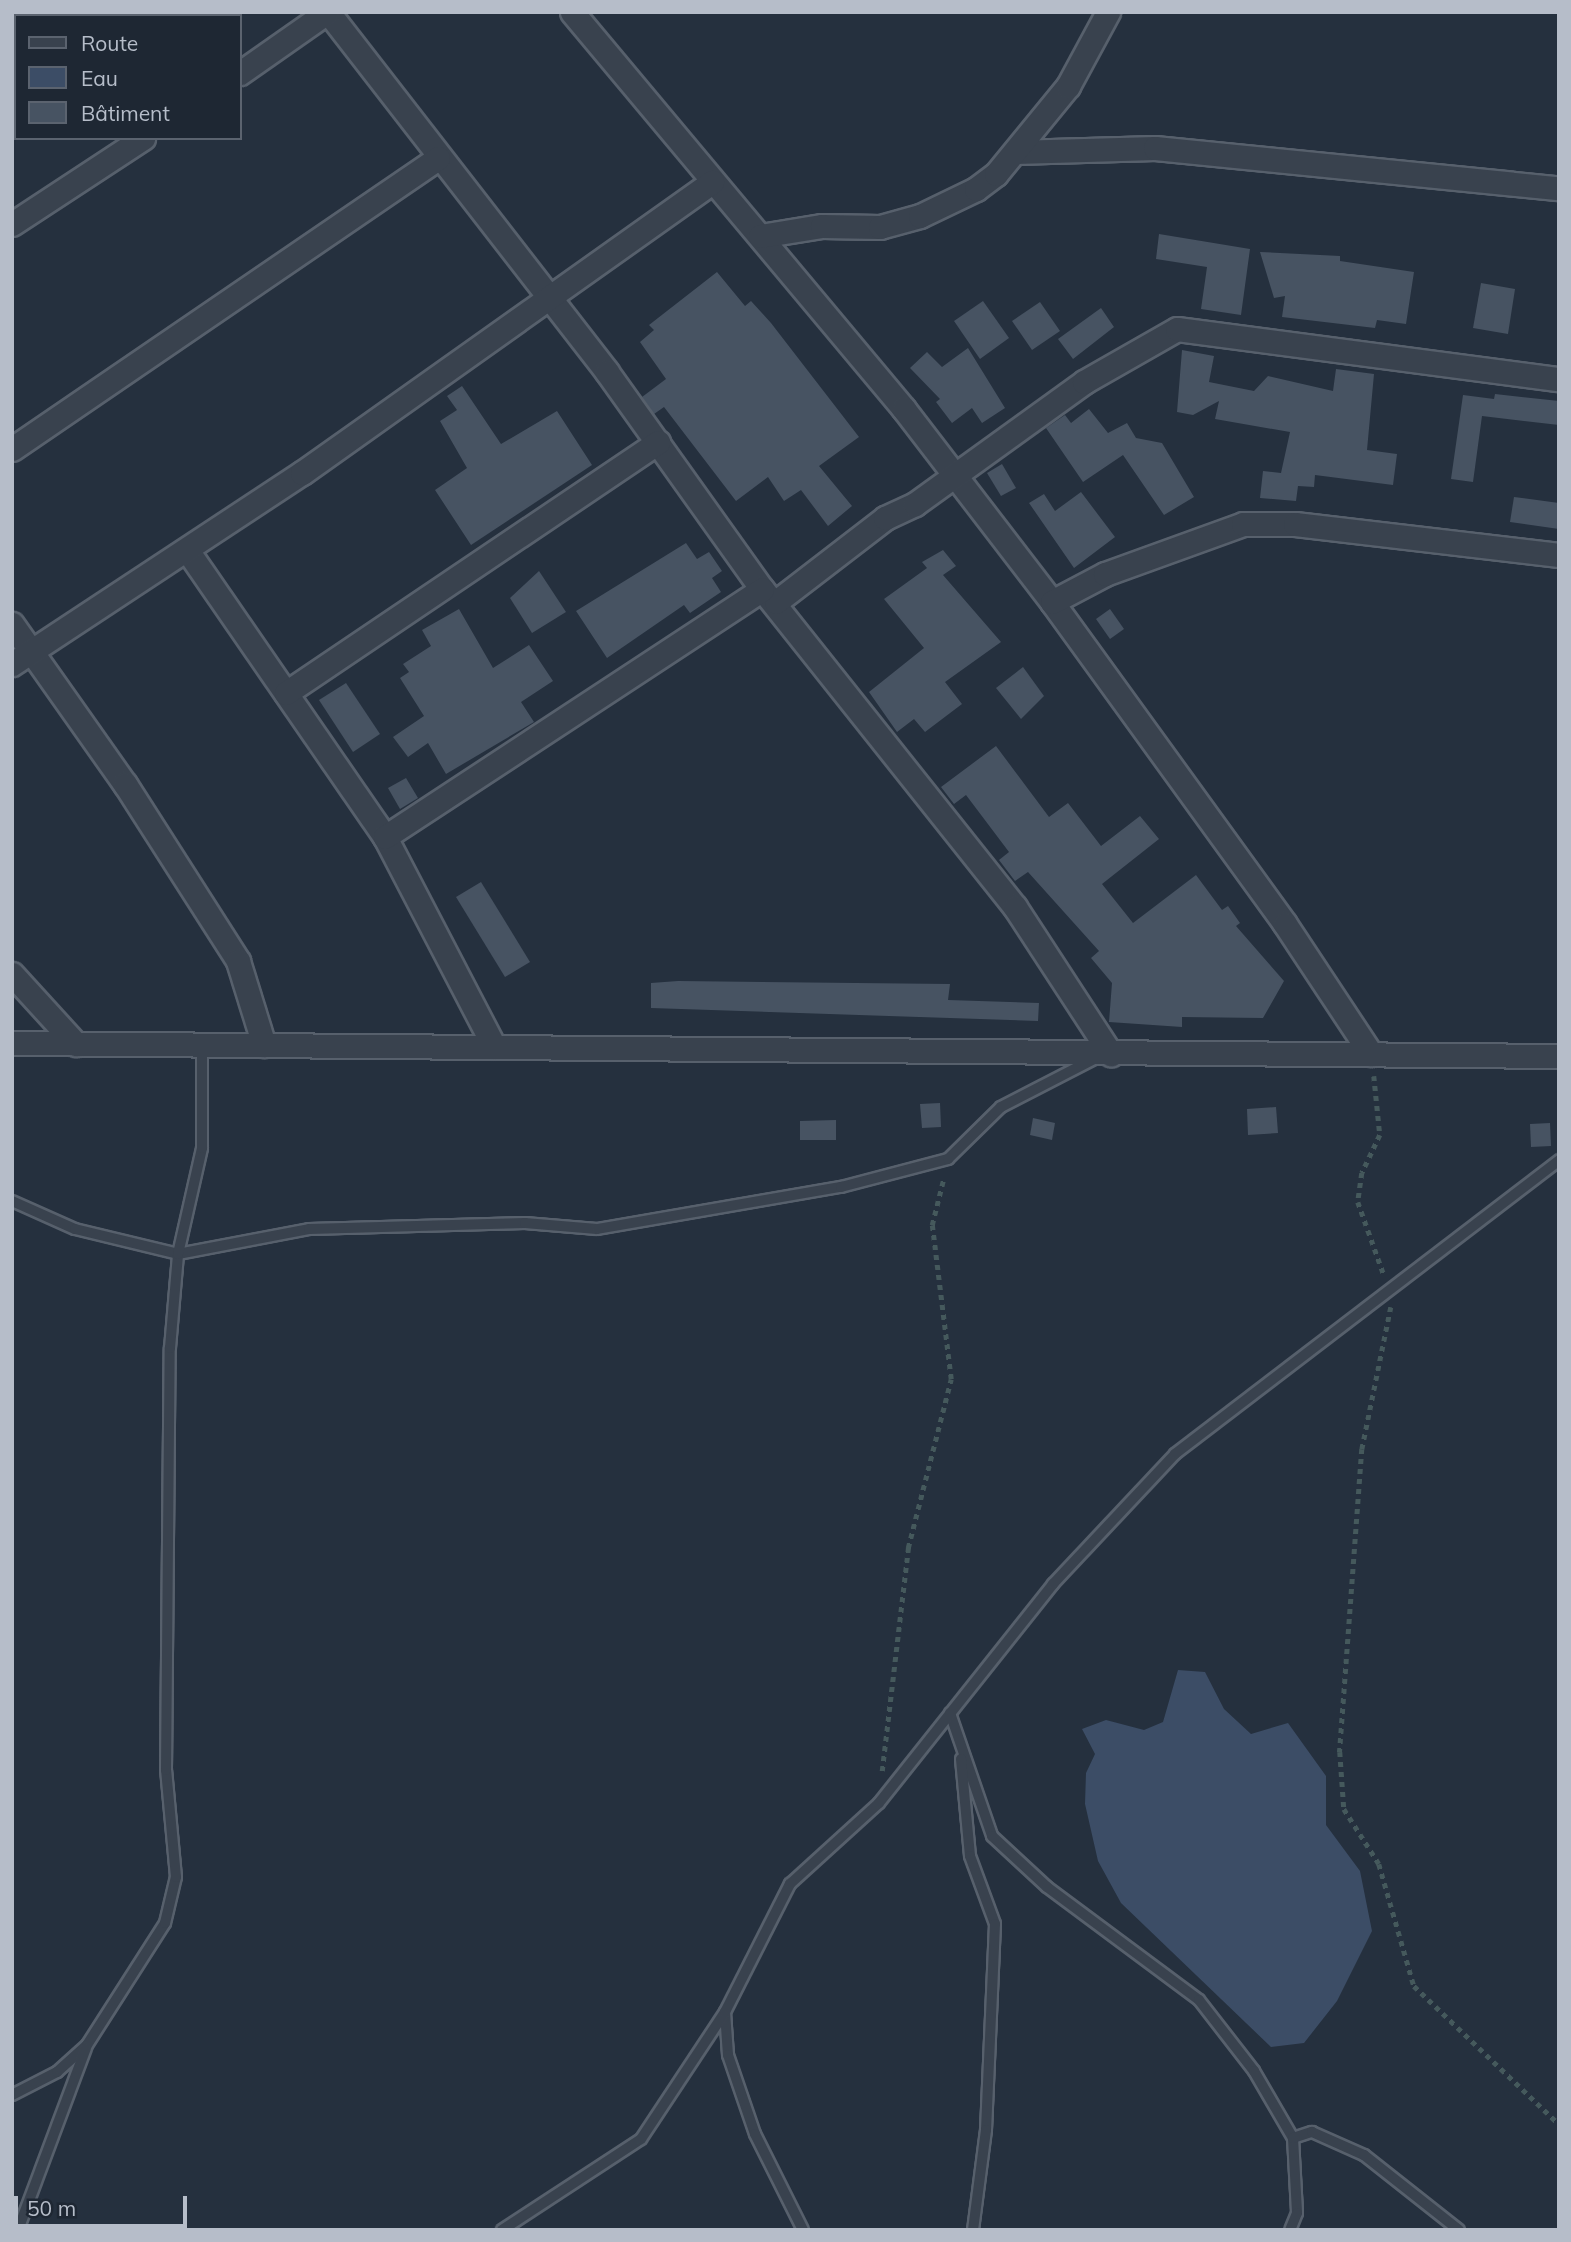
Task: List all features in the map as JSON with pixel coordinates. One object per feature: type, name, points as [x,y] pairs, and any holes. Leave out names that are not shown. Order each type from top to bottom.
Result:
[{"type":"street","points":[[242,72],[327,12],[551,300],[769,596],[1015,907],[1107,1054]]},
{"type":"street","points":[[572,12],[760,236],[954,474],[1052,602],[1278,914],[1371,1054]]},
{"type":"street","points":[[760,236],[822,226],[880,227],[920,216],[975,188],[1015,152],[1068,86],[1108,12]]},
{"type":"street","points":[[12,224],[140,140]]},
{"type":"street","points":[[1015,152],[1155,148],[1559,188]]},
{"type":"street","points":[[12,449],[438,158]]},
{"type":"street","points":[[21,658],[187,550],[551,300],[712,182]]},
{"type":"street","points":[[385,837],[769,596],[886,518],[915,504],[1084,382],[1183,328],[1559,379]]},
{"type":"street","points":[[286,693],[658,442]]},
{"type":"street","points":[[1052,602],[1105,574],[1242,524],[1338,528],[1559,555]]},
{"type":"street","points":[[187,550],[385,837],[494,1046]]},
{"type":"street","points":[[12,624],[21,658],[125,784],[238,961],[264,1045]]},
{"type":"street","points":[[12,974],[76,1044]]},
{"type":"street","points":[[12,1043],[1559,1056]]},
{"type":"lane","points":[[18,2230],[87,2045],[165,1923],[176,1877],[166,1770],[165,1574],[178,1254],[202,1148],[202,1045]]},
{"type":"lane","points":[[12,1201],[75,1230],[178,1254],[309,1229],[524,1223],[597,1229],[841,1187],[948,1159],[1001,1107],[1107,1054]]},
{"type":"lane","points":[[502,2230],[641,2139],[725,2012],[790,1884],[878,1803],[1053,1584],[1175,1454],[1388,1295],[1559,1160]]},
{"type":"lane","points":[[950,1713],[992,1836],[1047,1887],[1199,2000],[1254,2071],[1293,2138],[1297,2214],[1290,2230]]},
{"type":"lane","points":[[960,1741],[970,1856],[995,1924],[986,2130],[973,2230]]},
{"type":"lane","points":[[725,2012],[728,2055],[755,2134],[803,2230]]},
{"type":"lane","points":[[12,2095],[58,2072],[87,2045]]},
{"type":"lane","points":[[1293,2138],[1312,2132],[1364,2155],[1459,2230]]},
{"type":"path","points":[[1371,1054],[1380,1135],[1362,1173],[1358,1202],[1381,1260],[1392,1313],[1362,1449],[1340,1752],[1344,1809],[1379,1864],[1414,1986],[1559,2124]]},
{"type":"path","points":[[878,1803],[908,1548],[951,1379],[932,1225],[948,1159]]},
{"type":"water","points":[[1178,1670],[1205,1672],[1224,1709],[1251,1734],[1288,1723],[1326,1776],[1326,1825],[1360,1871],[1372,1931],[1337,2001],[1304,2043],[1271,2047],[1121,1903],[1098,1861],[1085,1804],[1086,1773],[1095,1754],[1082,1729],[1106,1720],[1144,1730],[1163,1722]]},
{"type":"building","points":[[1159,234],[1250,249],[1241,315],[1201,309],[1207,267],[1156,259]]},
{"type":"building","points":[[1260,252],[1340,256],[1340,261],[1414,272],[1406,324],[1377,320],[1375,328],[1282,317],[1285,296],[1274,298]]},
{"type":"building","points":[[717,272],[745,306],[751,301],[771,323],[859,437],[819,466],[852,506],[828,526],[801,490],[784,501],[768,477],[736,501],[664,407],[654,414],[642,397],[666,379],[640,342],[654,330],[649,325]]},
{"type":"building","points":[[1481,283],[1515,289],[1508,334],[1473,328]]},
{"type":"building","points":[[983,301],[1009,338],[980,359],[954,321]]},
{"type":"building","points":[[1040,302],[1060,331],[1032,350],[1012,321]]},
{"type":"building","points":[[1101,308],[1114,327],[1073,359],[1058,339]]},
{"type":"building","points":[[968,348],[1005,408],[982,423],[972,408],[952,423],[936,402],[940,399],[910,368],[927,352],[942,367]]},
{"type":"building","points":[[1182,350],[1214,356],[1209,382],[1254,391],[1268,376],[1333,391],[1336,369],[1374,374],[1367,450],[1397,454],[1393,485],[1315,475],[1314,487],[1298,486],[1296,501],[1260,498],[1263,471],[1281,473],[1290,432],[1215,419],[1219,401],[1193,415],[1177,412]]},
{"type":"building","points":[[462,386],[501,444],[557,411],[592,465],[471,545],[435,490],[467,468],[440,421],[457,410],[447,396]]},
{"type":"building","points":[[1495,394],[1559,401],[1559,425],[1482,416],[1473,482],[1451,479],[1463,395],[1494,399]]},
{"type":"building","points":[[1089,409],[1108,433],[1127,423],[1136,438],[1162,443],[1194,497],[1164,515],[1123,455],[1083,482],[1046,428],[1065,415],[1071,423]]},
{"type":"building","points":[[1002,464],[1016,488],[1001,496],[987,473]]},
{"type":"building","points":[[1081,492],[1115,537],[1074,568],[1029,503],[1044,494],[1055,511]]},
{"type":"building","points":[[1514,497],[1559,503],[1559,529],[1510,522]]},
{"type":"building","points":[[686,543],[697,559],[709,552],[722,571],[712,578],[721,592],[690,613],[684,605],[607,658],[576,611]]},
{"type":"building","points":[[943,550],[956,566],[943,575],[1001,642],[945,682],[962,704],[925,732],[914,719],[897,732],[869,692],[924,648],[884,599],[927,568],[922,562]]},
{"type":"building","points":[[539,571],[566,612],[532,633],[510,598]]},
{"type":"building","points":[[459,609],[493,668],[529,645],[553,681],[521,702],[534,722],[446,774],[428,743],[408,757],[393,737],[424,716],[400,678],[409,672],[403,664],[431,646],[422,630]]},
{"type":"building","points":[[1110,609],[1124,629],[1110,639],[1096,619]]},
{"type":"building","points":[[1023,667],[1044,696],[1021,719],[996,688]]},
{"type":"building","points":[[346,683],[380,734],[353,752],[319,700]]},
{"type":"building","points":[[996,746],[1049,817],[1068,803],[1101,846],[1140,816],[1159,839],[1102,884],[1133,923],[1196,875],[1222,910],[1228,906],[1240,923],[1236,926],[1284,981],[1263,1018],[1182,1017],[1182,1027],[1109,1022],[1112,983],[1091,958],[1099,951],[1028,872],[1015,881],[999,860],[1009,852],[966,795],[954,804],[941,787]]},
{"type":"building","points":[[406,778],[418,798],[400,809],[388,788]]},
{"type":"building","points":[[481,882],[530,962],[505,977],[456,897]]},
{"type":"building","points":[[651,983],[950,984],[948,1000],[1039,1003],[1038,1021],[651,1008]]},
{"type":"building","points":[[940,1103],[941,1127],[922,1128],[920,1104]]},
{"type":"building","points":[[1276,1107],[1278,1133],[1248,1135],[1247,1109]]},
{"type":"building","points":[[1033,1118],[1055,1123],[1052,1140],[1030,1135]]},
{"type":"building","points":[[836,1120],[836,1140],[800,1140],[800,1121]]},
{"type":"building","points":[[1550,1123],[1551,1146],[1531,1147],[1530,1124]]}]
